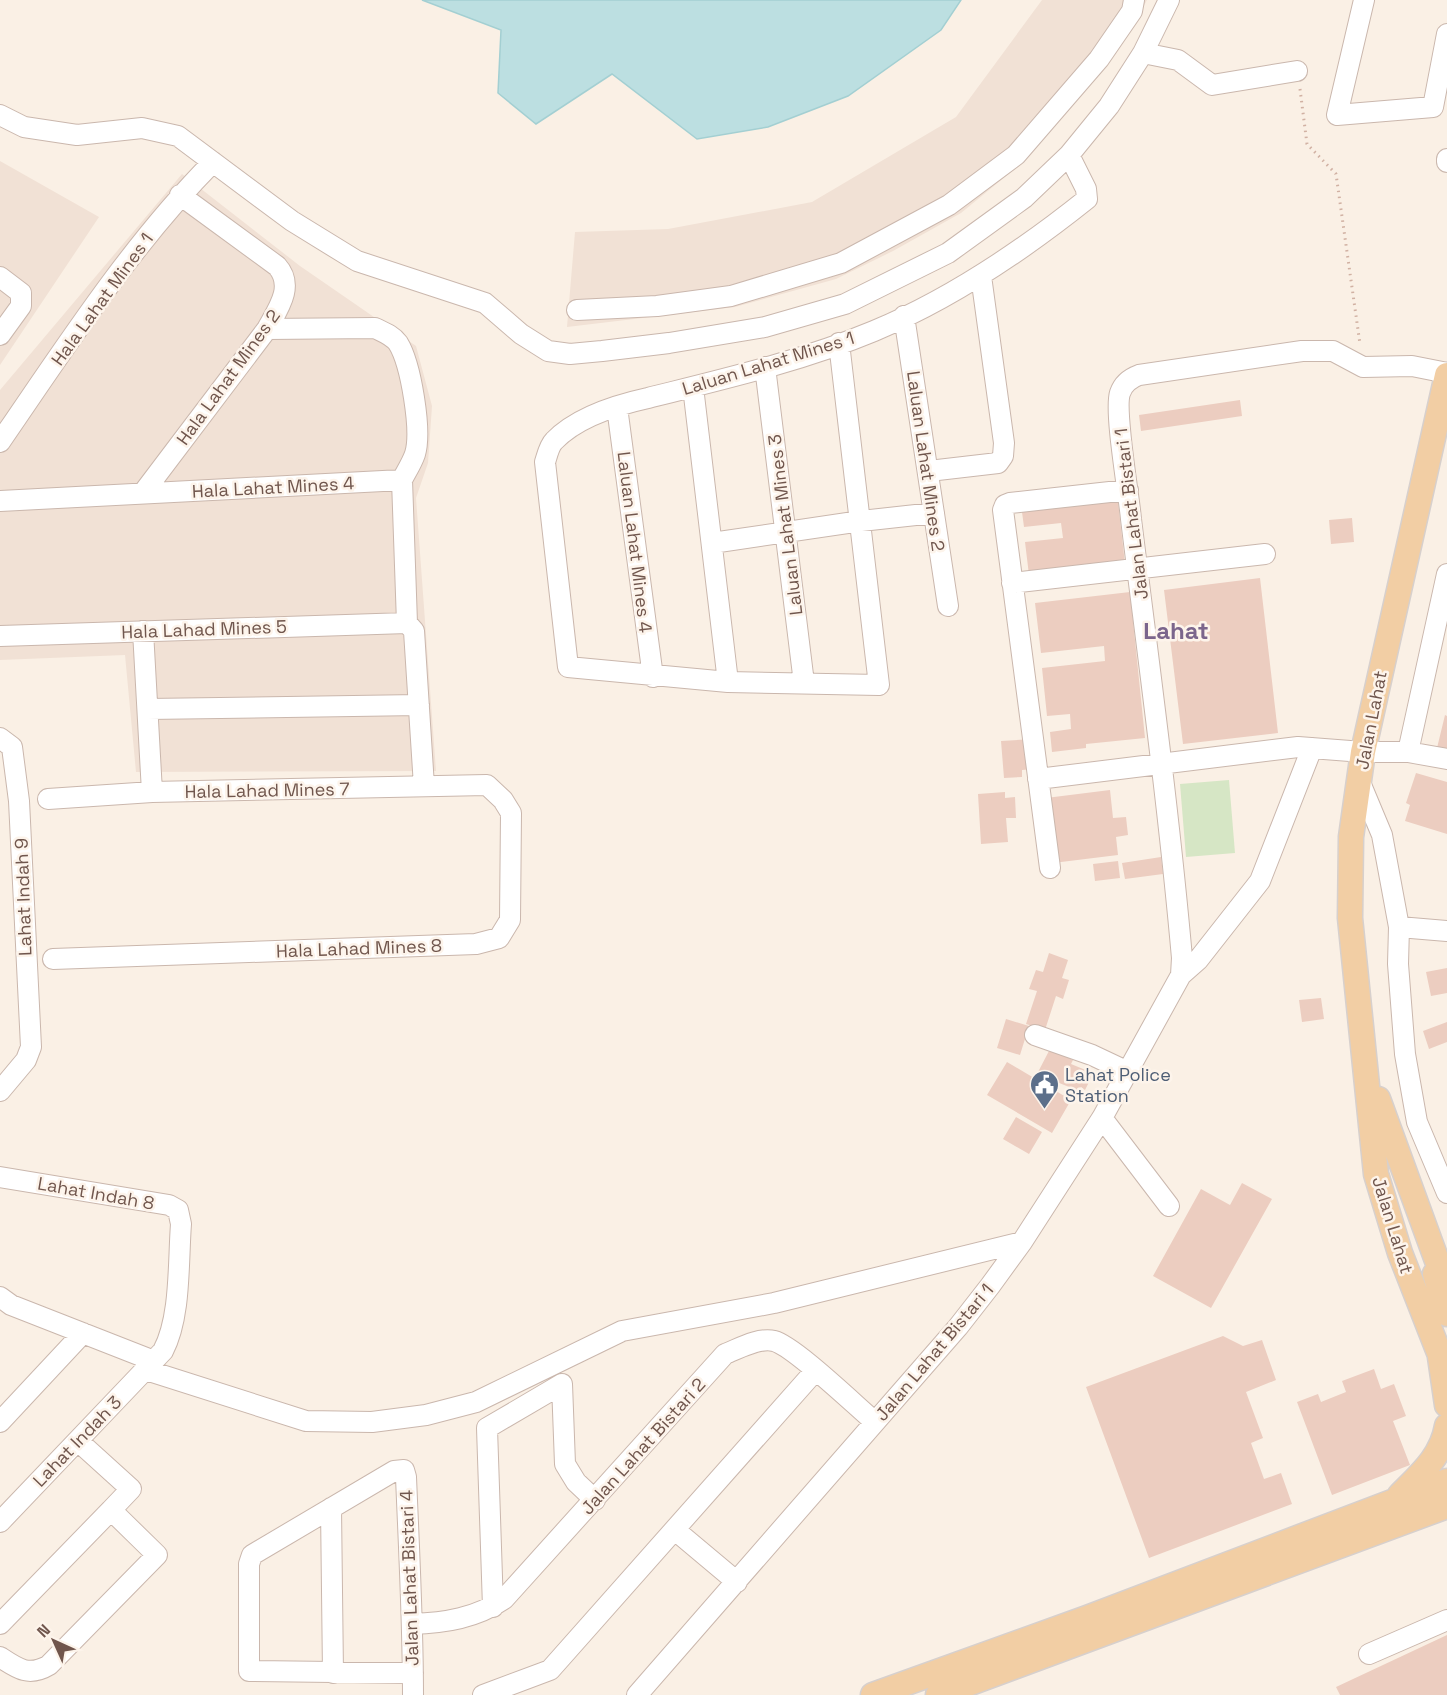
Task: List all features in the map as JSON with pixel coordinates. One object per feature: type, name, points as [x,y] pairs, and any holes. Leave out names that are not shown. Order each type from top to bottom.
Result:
[{"type":"main road","name":"Jalan Lahat","points":[[1447,374],[1363,752],[1351,837],[1350,918],[1368,1071],[1376,1174],[1400,1253],[1443,1364],[1447,1405]]},
{"type":"main road","name":"Jalan Lahat","points":[[1368,1071],[1447,1288]]},
{"type":"main road","points":[[1402,1162],[1447,1314]]},
{"type":"main road","points":[[1394,1501],[1431,1463],[1445,1441],[1447,1426]]},
{"type":"main road","points":[[873,1695],[1087,1618],[1447,1481]]},
{"type":"main road","points":[[938,1695],[1447,1506]]},
{"type":"main road","points":[[1410,1520],[1447,1522]]},
{"type":"street","points":[[577,310],[657,306],[731,296],[841,262],[949,206],[1016,155],[1099,59],[1132,11],[1134,0]]},
{"type":"street","points":[[0,115],[24,128],[77,135],[142,129],[178,136],[292,220],[357,261],[485,303],[521,334],[548,351],[570,354],[669,344],[765,327],[845,304],[948,253],[1024,198],[1069,155],[1109,106],[1143,53],[1169,0]]},
{"type":"street","points":[[1364,0],[1337,115],[1433,107],[1447,34]]},
{"type":"street","points":[[1143,53],[1179,60],[1212,85],[1297,71]]},
{"type":"street","name":"Laluan Lahat Mines 1","points":[[653,677],[568,667],[545,462],[552,443],[573,426],[617,407],[765,367],[875,330],[981,276],[1087,199],[1086,189],[1069,155]]},
{"type":"street","name":"Hala Lahat Mines 1","points":[[0,442],[131,257],[180,195],[213,162]]},
{"type":"street","name":"Hala Lahat Mines 2","points":[[143,493],[267,329],[281,305],[286,285],[284,274],[277,266],[180,195]]},
{"type":"street","points":[[929,471],[998,463],[1003,456],[1004,443],[981,276]]},
{"type":"street","points":[[0,277],[21,293],[21,306],[0,335]]},
{"type":"street","name":"Laluan Lahat Mines 2","points":[[904,316],[948,606]]},
{"type":"street","points":[[267,329],[375,328],[391,335],[399,344],[408,369],[415,400],[415,453],[402,480],[407,623],[414,631],[424,786]]},
{"type":"street","points":[[653,677],[728,682],[804,682],[879,686],[839,343]]},
{"type":"street","name":"Jalan Lahat Bistari 1","points":[[1181,975],[1182,958],[1164,763],[1118,408],[1120,392],[1128,380],[1139,375],[1302,351],[1333,351],[1363,367],[1412,366],[1447,374]]},
{"type":"street","name":"Laluan Lahat Mines 3","points":[[765,367],[804,682]]},
{"type":"street","points":[[693,387],[728,682]]},
{"type":"street","name":"Laluan Lahat Mines 4","points":[[617,407],[653,677]]},
{"type":"street","name":"Hala Lahat Mines 4","points":[[0,501],[402,480]]},
{"type":"street","points":[[1050,868],[1012,583],[1005,505],[1128,490]]},
{"type":"street","points":[[712,543],[861,520],[934,513]]},
{"type":"street","points":[[1012,583],[1265,554]]},
{"type":"street","points":[[1408,752],[1447,574]]},
{"type":"street","name":"Hala Lahad Mines 5","points":[[0,636],[407,623]]},
{"type":"street","points":[[143,631],[152,792]]},
{"type":"street","points":[[148,708],[420,705]]},
{"type":"street","name":"Lahat Indah 9","points":[[0,1091],[26,1060],[31,1047],[19,801],[6,743]]},
{"type":"street","points":[[1038,779],[1298,747],[1363,752],[1408,752],[1447,759]]},
{"type":"street","name":"Jalan Lahat Bistari 1","points":[[638,1695],[958,1327],[1022,1242],[1102,1118],[1181,975],[1198,960],[1260,881],[1312,748]]},
{"type":"street","points":[[1359,780],[1382,835],[1399,927],[1398,964],[1405,1054],[1417,1122],[1447,1193]]},
{"type":"street","name":"Hala Lahad Mines 7","points":[[48,799],[152,792],[487,785]]},
{"type":"street","name":"Hala Lahad Mines 8","points":[[53,959],[476,944],[499,938],[510,920],[511,813],[503,800],[487,785]]},
{"type":"street","points":[[1399,927],[1447,931]]},
{"type":"street","points":[[1035,1035],[1092,1055],[1128,1072]]},
{"type":"street","points":[[1102,1118],[1169,1206]]},
{"type":"street","name":"Lahat Indah 8","points":[[0,1177],[169,1205],[178,1210],[182,1224],[171,1337],[150,1366]]},
{"type":"street","points":[[4,1306],[83,1333],[150,1366],[306,1421],[372,1422],[426,1415],[476,1402],[622,1332],[774,1303],[1022,1242]]},
{"type":"street","points":[[0,1422],[83,1333]]},
{"type":"street","name":"Jalan Lahat Bistari 2","points":[[412,1624],[446,1623],[493,1607],[514,1590],[725,1354],[750,1344],[773,1340],[795,1353],[875,1422]]},
{"type":"street","name":"Lahat Indah 3","points":[[0,1522],[150,1366]]},
{"type":"street","points":[[483,1695],[550,1670],[816,1371]]},
{"type":"street","points":[[493,1607],[487,1428],[562,1384],[565,1464],[576,1482],[595,1500]]},
{"type":"street","points":[[0,1624],[131,1489],[78,1440]]},
{"type":"street","name":"Jalan Lahat Bistari 4","points":[[331,1508],[394,1471],[404,1470],[412,1624],[413,1695]]},
{"type":"street","points":[[333,1672],[331,1508],[252,1554],[249,1564],[249,1671],[413,1673]]},
{"type":"street","points":[[0,1657],[19,1670],[39,1671],[59,1656],[157,1555],[111,1510]]},
{"type":"street","points":[[675,1530],[737,1582]]},
{"type":"street","points":[[1369,1654],[1447,1620]]},
{"type":"path","points":[[1297,71],[1307,144],[1336,174],[1363,367]]},
{"type":"shaded area","points":[[1042,0],[1147,0],[1127,37],[1022,163],[961,213],[893,251],[836,279],[735,307],[567,327],[575,232],[668,229],[812,202],[956,117]]},
{"type":"shaded area","points":[[0,161],[99,217],[0,365]]},
{"type":"shaded area","points":[[182,174],[300,266],[416,346],[432,406],[428,463],[416,498],[436,771],[136,772],[125,655],[0,660],[0,390]]},
{"type":"green space","points":[[1229,780],[1235,853],[1186,857],[1180,784]]},
{"type":"water","points":[[422,0],[961,0],[941,30],[848,96],[768,127],[697,139],[612,74],[536,124],[498,93],[501,30]]},
{"type":"building","points":[[1240,400],[1242,416],[1141,431],[1139,415]]},
{"type":"building","points":[[1118,501],[1125,564],[1029,575],[1025,542],[1063,538],[1061,523],[1024,527],[1022,512]]},
{"type":"building","points":[[1352,518],[1354,542],[1331,544],[1329,520]]},
{"type":"building","points":[[1260,578],[1278,733],[1183,744],[1164,590]]},
{"type":"building","points":[[1130,592],[1145,738],[1086,744],[1086,748],[1052,752],[1050,732],[1071,729],[1070,714],[1047,716],[1042,668],[1105,661],[1104,646],[1041,653],[1035,603]]},
{"type":"building","points":[[1445,715],[1447,716],[1447,750],[1437,748]]},
{"type":"building","points":[[1032,739],[1034,769],[1022,770],[1022,777],[1004,778],[1001,741]]},
{"type":"building","points":[[1416,773],[1447,782],[1447,834],[1405,821],[1410,805],[1406,803]]},
{"type":"building","points":[[1110,790],[1113,818],[1126,817],[1128,835],[1116,837],[1118,855],[1053,863],[1046,798]]},
{"type":"building","points":[[1005,792],[1005,798],[1015,797],[1016,818],[1006,818],[1008,842],[981,844],[978,794]]},
{"type":"building","points":[[1161,857],[1163,874],[1125,879],[1122,863]]},
{"type":"building","points":[[1118,861],[1120,878],[1095,881],[1093,864]]},
{"type":"building","points":[[1049,953],[1068,960],[1062,978],[1069,980],[1063,999],[1056,996],[1045,1030],[1026,1024],[1037,991],[1029,989],[1036,970],[1043,972]]},
{"type":"building","points":[[1447,968],[1447,993],[1431,996],[1426,972]]},
{"type":"building","points":[[1321,998],[1324,1019],[1302,1022],[1299,1000]]},
{"type":"building","points":[[1006,1019],[1029,1026],[1020,1055],[997,1048]]},
{"type":"building","points":[[1447,1022],[1447,1042],[1429,1049],[1423,1031]]},
{"type":"building","points":[[1050,1049],[1073,1060],[1071,1064],[1088,1071],[1087,1074],[1092,1076],[1085,1090],[1081,1087],[1079,1091],[1037,1074]]},
{"type":"building","points":[[1007,1062],[1071,1100],[1052,1133],[987,1095]]},
{"type":"building","points":[[1016,1117],[1042,1132],[1029,1154],[1003,1139]]},
{"type":"building","points":[[1242,1183],[1272,1199],[1211,1308],[1153,1276],[1201,1189],[1230,1205]]},
{"type":"building","points":[[1223,1336],[1243,1346],[1262,1340],[1276,1380],[1246,1392],[1263,1438],[1251,1443],[1264,1479],[1281,1473],[1292,1504],[1149,1558],[1086,1387]]},
{"type":"building","points":[[1374,1369],[1381,1389],[1394,1384],[1406,1416],[1393,1421],[1410,1465],[1332,1495],[1297,1402],[1318,1394],[1321,1402],[1346,1392],[1342,1381]]},
{"type":"building","points":[[1447,1635],[1447,1695],[1340,1695],[1336,1687]]},
{"type":"place","name":"Lahat Police Station","points":[[1044,1110]]},
{"type":"district","name":"Lahat","points":[[1176,630]]}]
